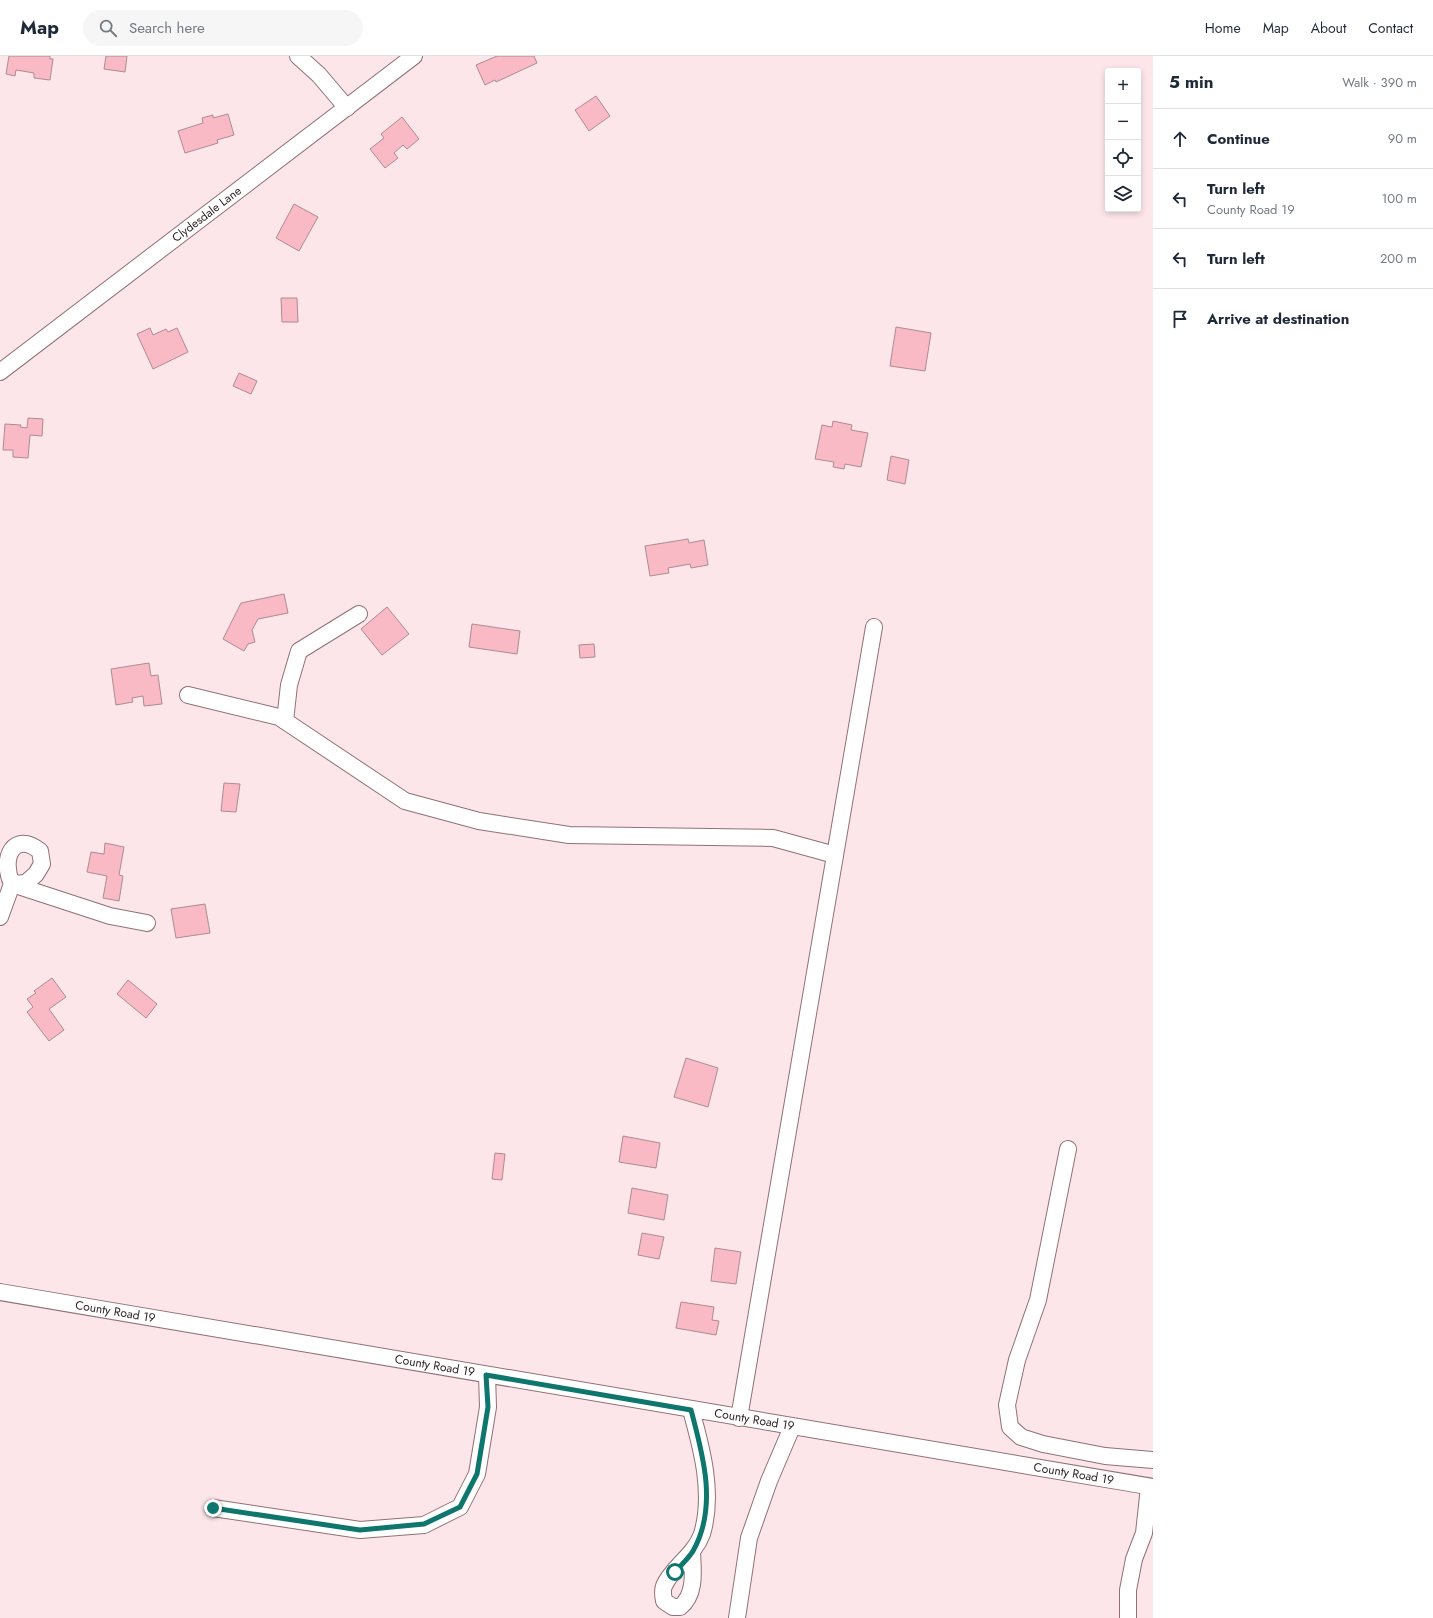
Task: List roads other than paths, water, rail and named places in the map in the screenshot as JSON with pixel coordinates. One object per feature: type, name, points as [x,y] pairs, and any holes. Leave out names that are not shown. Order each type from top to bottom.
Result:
[{"type":"street","points":[[298,56],[319,75],[347,108]]},
{"type":"street","name":"Clydesdale Lane","points":[[0,372],[414,56]]},
{"type":"street","points":[[285,721],[289,685],[299,651],[359,614]]},
{"type":"street","points":[[739,1418],[874,627]]},
{"type":"street","points":[[188,695],[279,718],[405,801],[479,821],[569,835],[773,838],[835,855]]},
{"type":"street","points":[[0,917],[12,884],[110,916],[147,923]]},
{"type":"street","points":[[1068,1149],[1038,1300],[1017,1360],[1007,1404],[1010,1427],[1021,1437],[1043,1444],[1105,1456],[1153,1460]]},
{"type":"street","name":"County Road 19","points":[[0,1292],[1151,1487]]},
{"type":"street","points":[[213,1508],[360,1530],[424,1524],[460,1507],[477,1474],[488,1407],[486,1375]]},
{"type":"street","points":[[691,1410],[700,1443],[708,1496],[707,1510],[701,1535],[692,1552]]},
{"type":"street","points":[[737,1618],[749,1538],[769,1481],[792,1427]]},
{"type":"street","points":[[1128,1618],[1128,1590],[1134,1559],[1144,1533],[1151,1487]]}]
